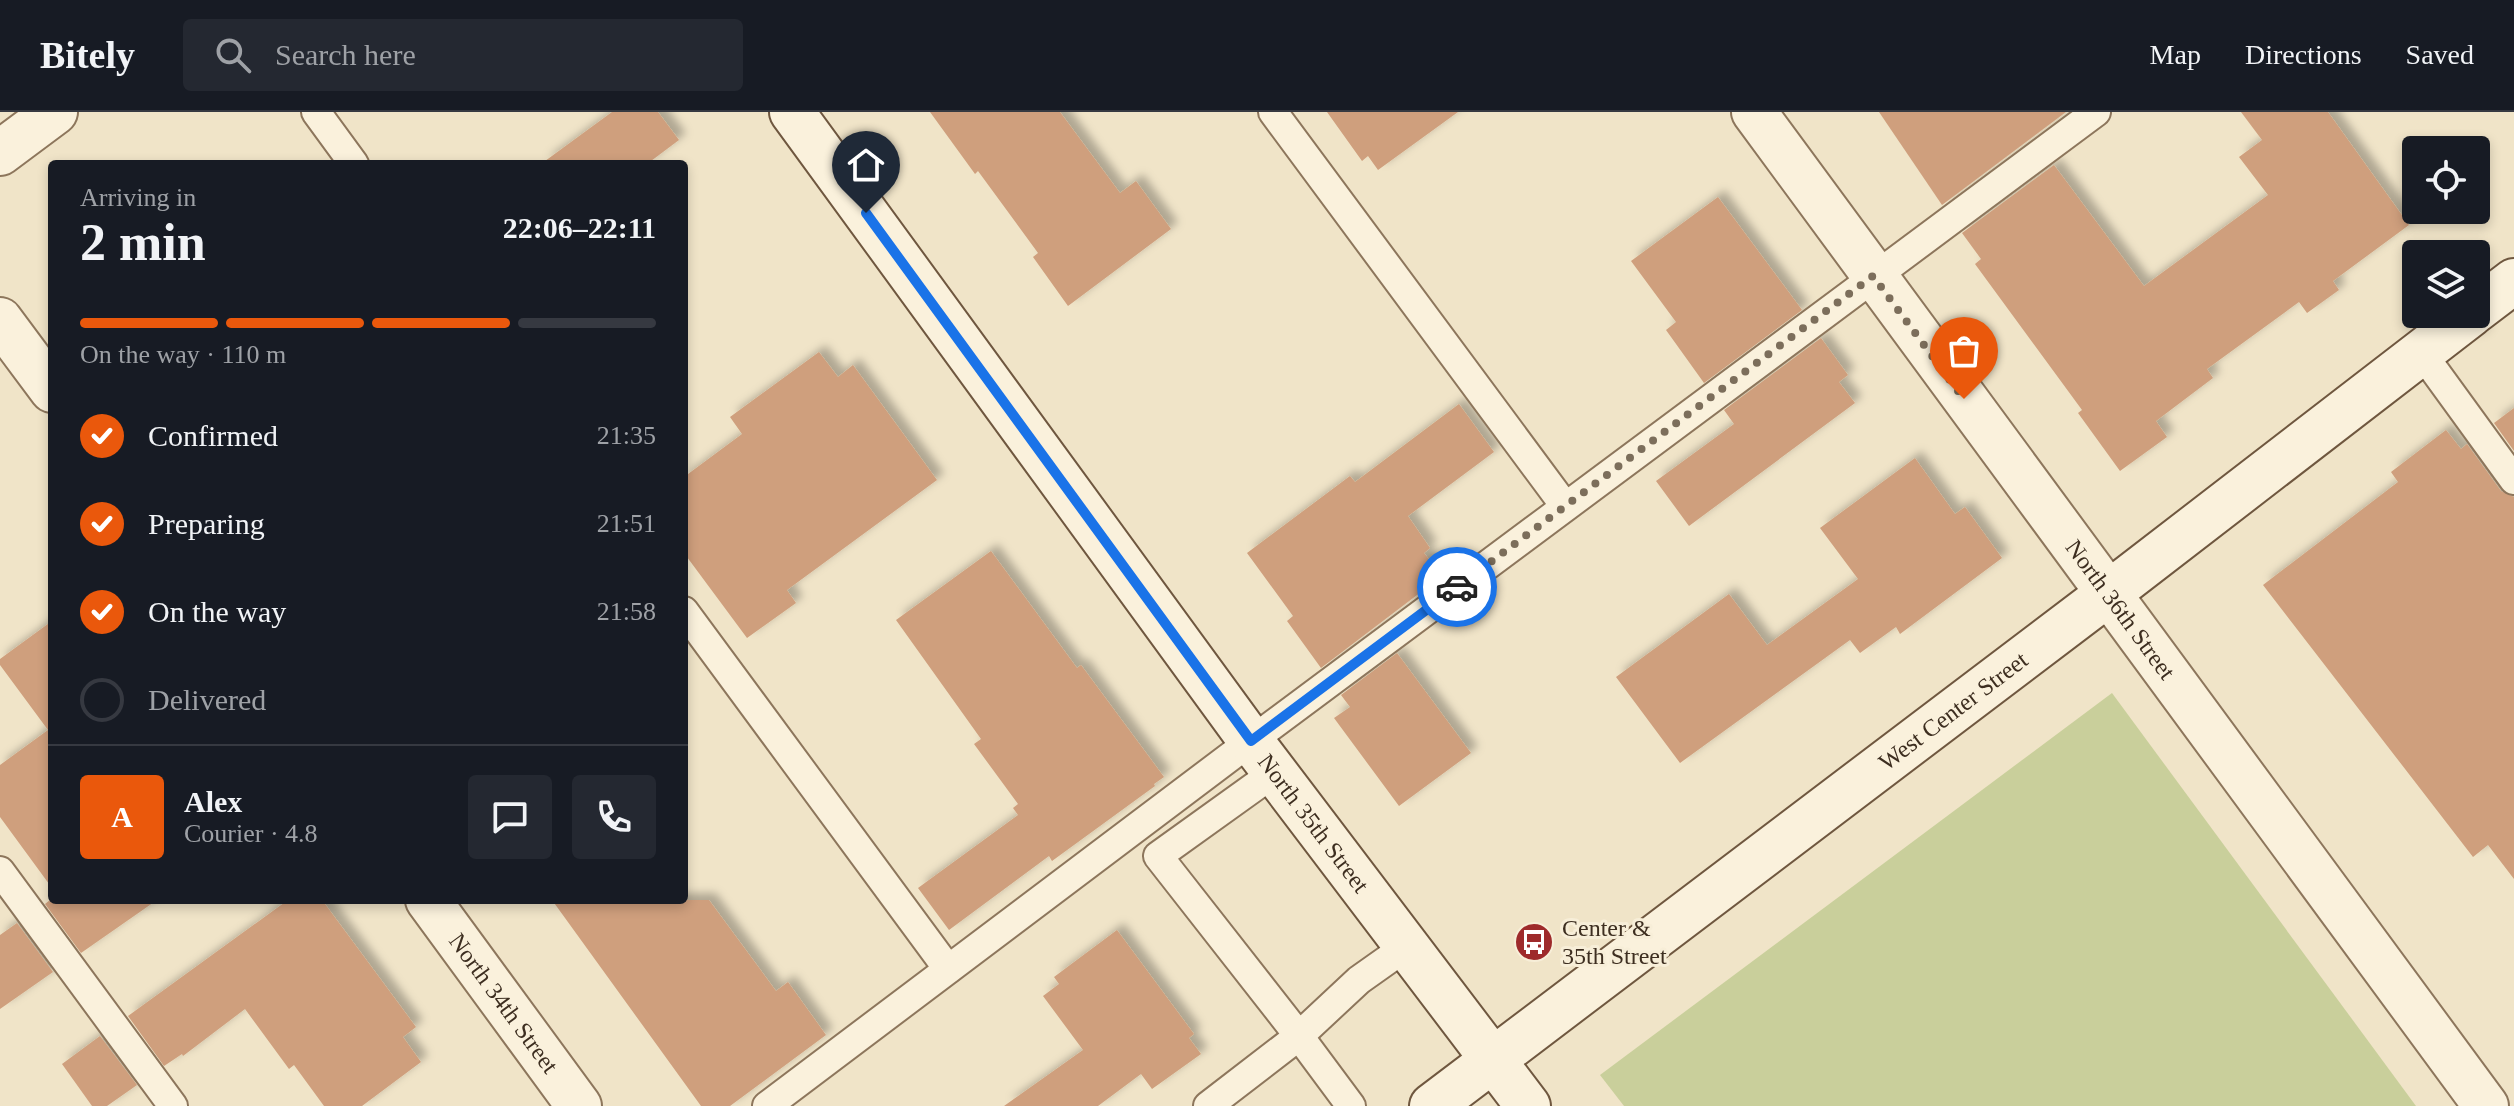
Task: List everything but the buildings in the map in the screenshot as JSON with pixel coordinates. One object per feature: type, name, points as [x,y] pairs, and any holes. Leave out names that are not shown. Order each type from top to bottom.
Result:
[{"type":"street","points":[[0,153],[55,112]]},
{"type":"street","name":"North 35th Street","points":[[792,112],[1263,756],[1528,1106]]},
{"type":"street","name":"North 36th Street","points":[[1754,112],[2486,1106]]},
{"type":"street","points":[[2490,299],[2514,281]]},
{"type":"street","points":[[0,320],[48,385]]},
{"type":"street","name":"West Center Street","points":[[1432,1106],[2109,593],[2453,328]]},
{"type":"street","name":"North 34th Street","points":[[431,904],[579,1106]]},
{"type":"lane","points":[[316,112],[351,160]]},
{"type":"lane","points":[[1273,112],[1565,506]]},
{"type":"lane","points":[[1351,1106],[1158,856],[1263,756],[1565,506],[2096,112]]},
{"type":"lane","points":[[2421,352],[2514,480]]},
{"type":"lane","points":[[688,616],[948,969]]},
{"type":"lane","points":[[767,1106],[948,969],[1263,756]]},
{"type":"lane","points":[[0,871],[173,1106]]},
{"type":"lane","points":[[1208,1106],[1299,1036],[1359,980],[1407,946]]},
{"type":"green space","points":[[2112,693],[2416,1106],[1624,1106],[1600,1075]]},
{"type":"way so far","points":[[1457,587],[1873,276],[1964,399]]},
{"type":"place","name":"Center & 35th Street","points":[[1534,942]]},
{"type":"route","points":[[866,213],[1251,741],[1457,587]]}]
